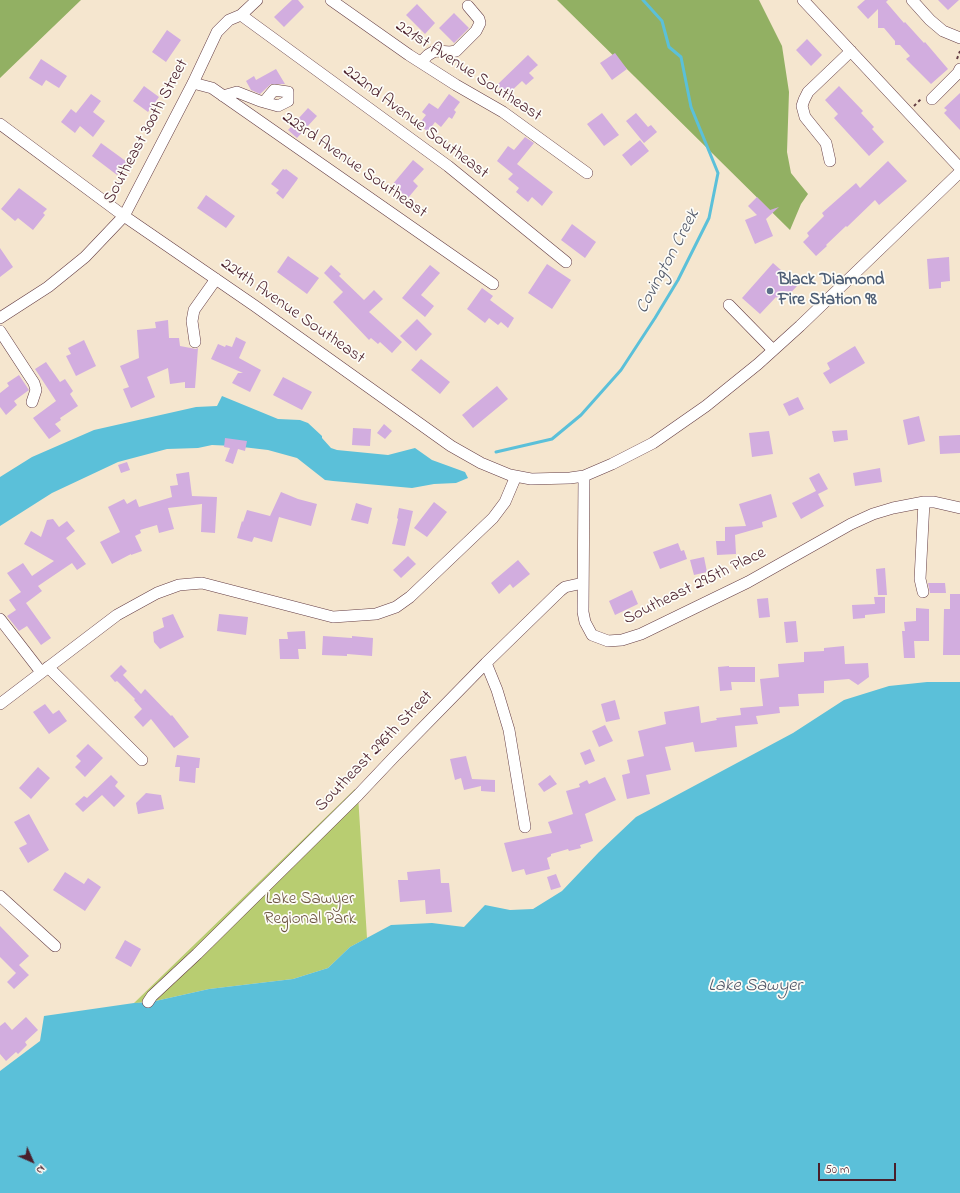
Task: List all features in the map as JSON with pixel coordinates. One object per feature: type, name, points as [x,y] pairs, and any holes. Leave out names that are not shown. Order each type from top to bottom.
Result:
[{"type":"street","name":"Southeast 300th Street","points":[[0,318],[48,287],[85,257],[124,216],[193,83],[217,32],[229,20],[241,15],[257,0]]},
{"type":"street","name":"221st Avenue Southeast","points":[[331,0],[456,85],[503,112],[587,173]]},
{"type":"street","points":[[803,0],[960,168]]},
{"type":"street","points":[[912,0],[930,20],[943,31],[960,38]]},
{"type":"street","points":[[421,62],[433,52],[450,52],[456,50],[476,31],[480,23],[479,19],[468,6]]},
{"type":"street","name":"222nd Avenue Southeast","points":[[241,15],[448,166],[566,262]]},
{"type":"street","points":[[830,161],[826,143],[805,117],[802,106],[808,92],[851,51]]},
{"type":"street","points":[[932,99],[958,73],[960,69]]},
{"type":"street","name":"223rd Avenue Southeast","points":[[193,83],[212,88],[493,284]]},
{"type":"street","points":[[223,96],[237,92],[264,102]]},
{"type":"street","name":"224th Avenue Southeast","points":[[0,124],[124,216],[216,279],[451,446],[481,463],[510,475],[531,479],[570,478],[584,476]]},
{"type":"street","points":[[584,476],[612,464],[652,443],[706,406],[773,350],[960,172]]},
{"type":"street","points":[[195,342],[192,321],[194,310],[216,279]]},
{"type":"street","points":[[729,305],[773,350]]},
{"type":"street","points":[[0,331],[34,383],[36,390],[32,402]]},
{"type":"street","points":[[0,704],[117,616],[157,593],[179,585],[202,582],[333,617],[376,614],[396,607],[410,597],[493,518],[505,502],[516,476]]},
{"type":"street","name":"Southeast 295th Place","points":[[584,476],[583,612],[588,630],[592,635],[608,641],[622,640],[642,634],[748,582],[851,524],[893,508],[924,502],[934,502],[960,508]]},
{"type":"street","points":[[922,592],[920,579],[924,502]]},
{"type":"street","name":"Southeast 296th Street","points":[[148,1002],[152,996],[197,954],[358,795],[486,663],[565,587],[583,583]]},
{"type":"street","points":[[0,619],[44,670],[142,760]]},
{"type":"street","points":[[486,663],[497,690],[509,730],[525,827]]},
{"type":"street","points":[[0,896],[55,946]]},
{"type":"green space","points":[[0,0],[81,0],[0,78]]},
{"type":"green space","points":[[557,0],[759,0],[782,46],[789,92],[787,152],[791,173],[808,194],[801,204],[790,230]]},
{"type":"green space","name":"Lake Sawyer Regional Park","points":[[355,789],[358,795],[367,938],[350,947],[328,968],[293,979],[209,989],[151,1002],[134,1003]]},
{"type":"water","points":[[222,396],[278,419],[300,420],[308,423],[322,436],[331,448],[337,450],[388,455],[415,448],[432,460],[465,472],[468,478],[456,483],[434,484],[412,488],[333,481],[325,480],[297,458],[268,450],[212,445],[198,448],[167,449],[118,462],[52,493],[0,526],[0,477],[32,457],[94,430],[196,407],[217,406]]},
{"type":"water","name":"Lake Sawyer","points":[[927,682],[960,682],[960,1193],[0,1193],[0,1071],[40,1041],[44,1016],[134,1003],[151,1002],[209,989],[293,979],[328,968],[350,947],[391,925],[432,923],[464,927],[485,905],[510,910],[533,909],[562,891],[599,852],[636,817],[793,733],[844,700],[889,686]]},
{"type":"building","points":[[292,0],[298,0],[304,7],[284,27],[274,17]]},
{"type":"building","points":[[865,0],[888,0],[886,2],[904,23],[905,22],[924,43],[925,42],[948,69],[931,84],[906,59],[910,56],[900,45],[895,45],[895,41],[884,28],[878,28],[878,9],[868,19],[857,7]]},
{"type":"building","points":[[938,0],[959,0],[948,10]]},
{"type":"building","points":[[417,4],[435,23],[425,34],[406,15]]},
{"type":"building","points":[[454,13],[469,28],[454,43],[439,28]]},
{"type":"building","points":[[167,30],[181,40],[166,62],[152,52]]},
{"type":"building","points":[[807,39],[822,55],[811,66],[796,50]]},
{"type":"building","points":[[615,53],[627,69],[612,80],[600,63]]},
{"type":"building","points":[[528,55],[538,65],[529,73],[534,78],[526,85],[522,81],[507,95],[497,85]]},
{"type":"building","points":[[41,59],[67,76],[59,88],[46,80],[42,86],[29,78]]},
{"type":"building","points":[[276,69],[285,84],[271,84],[260,94],[251,90],[246,81],[254,76],[256,80]]},
{"type":"building","points":[[144,86],[159,97],[148,112],[133,101]]},
{"type":"building","points":[[839,86],[863,111],[861,113],[874,127],[872,129],[884,142],[869,156],[834,118],[838,114],[825,100]]},
{"type":"building","points":[[960,93],[960,130],[944,113],[947,110],[944,108]]},
{"type":"building","points":[[91,94],[101,101],[93,112],[105,121],[93,137],[80,126],[75,133],[61,122],[71,109],[76,113]]},
{"type":"building","points":[[449,94],[460,102],[454,110],[456,112],[452,119],[449,117],[441,127],[435,122],[428,132],[419,124],[426,115],[422,112],[429,103],[438,109]]},
{"type":"building","points":[[308,108],[317,116],[297,138],[288,130]]},
{"type":"building","points":[[602,113],[619,135],[604,146],[587,124]]},
{"type":"building","points":[[636,113],[648,127],[651,125],[657,132],[644,143],[626,121]]},
{"type":"building","points":[[525,137],[534,143],[517,164],[553,192],[542,206],[532,197],[528,202],[516,192],[519,188],[508,179],[513,174],[497,161],[508,146],[514,150]]},
{"type":"building","points":[[640,140],[649,151],[631,166],[622,155]]},
{"type":"building","points":[[101,143],[127,162],[117,175],[92,156]]},
{"type":"building","points":[[413,160],[424,169],[413,181],[418,186],[408,198],[392,185]]},
{"type":"building","points":[[888,161],[907,181],[879,205],[875,200],[816,256],[803,242],[809,236],[807,233],[824,216],[822,213],[856,183],[860,188]]},
{"type":"building","points":[[283,169],[286,169],[298,178],[283,199],[276,193],[279,190],[271,184]]},
{"type":"building","points":[[19,188],[47,209],[43,213],[45,215],[33,230],[18,218],[15,221],[1,209]]},
{"type":"building","points":[[206,195],[235,216],[226,228],[197,208]]},
{"type":"building","points":[[757,197],[770,210],[779,207],[766,219],[773,236],[755,244],[745,220],[757,215],[748,206]]},
{"type":"building","points":[[572,224],[596,242],[585,258],[561,240]]},
{"type":"building","points":[[0,248],[13,267],[0,277]]},
{"type":"building","points":[[288,256],[319,278],[307,294],[277,272]]},
{"type":"building","points":[[949,257],[950,281],[941,282],[941,288],[929,289],[927,259]]},
{"type":"building","name":"Black Diamond Fire Station 98","points":[[773,263],[798,285],[782,302],[776,297],[760,314],[742,298]]},
{"type":"building","points":[[547,264],[571,280],[552,309],[528,293]]},
{"type":"building","points":[[331,265],[341,274],[339,276],[364,300],[374,290],[383,299],[369,312],[402,342],[392,353],[380,342],[378,344],[371,338],[369,340],[333,302],[343,292],[324,273]]},
{"type":"building","points":[[430,265],[440,273],[421,295],[434,306],[425,317],[402,298]]},
{"type":"building","points":[[482,288],[493,296],[490,300],[514,318],[508,328],[501,322],[498,325],[489,318],[485,323],[467,309]]},
{"type":"building","points":[[417,319],[432,334],[416,351],[400,336]]},
{"type":"building","points":[[168,320],[169,338],[179,338],[180,346],[196,349],[198,348],[195,388],[185,388],[185,382],[170,384],[168,368],[147,377],[155,397],[131,408],[123,389],[129,387],[120,366],[139,358],[137,330],[156,328],[155,322]]},
{"type":"building","points":[[236,337],[246,342],[239,358],[261,370],[250,392],[232,383],[238,373],[243,373],[211,359],[218,344],[225,347],[226,345],[232,347]]},
{"type":"building","points":[[84,340],[96,366],[76,376],[66,356],[71,354],[68,348]]},
{"type":"building","points":[[855,346],[865,363],[830,384],[823,373],[830,369],[827,363]]},
{"type":"building","points":[[421,359],[450,382],[440,394],[411,370]]},
{"type":"building","points":[[46,362],[60,382],[65,379],[73,391],[70,394],[78,406],[60,418],[61,420],[55,424],[61,431],[49,439],[33,418],[56,401],[35,369]]},
{"type":"building","points":[[19,375],[29,390],[14,401],[17,405],[6,415],[0,407],[0,393],[9,386],[7,383]]},
{"type":"building","points":[[283,377],[312,392],[302,410],[273,395]]},
{"type":"building","points":[[497,386],[508,399],[473,428],[462,415]]},
{"type":"building","points":[[798,397],[804,409],[789,416],[783,404]]},
{"type":"building","points":[[919,416],[925,441],[908,445],[903,420]]},
{"type":"building","points":[[384,424],[392,431],[385,439],[377,433]]},
{"type":"building","points":[[353,428],[371,429],[370,446],[352,445]]},
{"type":"building","points":[[847,430],[848,440],[834,442],[832,431]]},
{"type":"building","points":[[769,431],[773,454],[752,457],[749,433]]},
{"type":"building","points":[[960,435],[960,453],[940,454],[939,436]]},
{"type":"building","points":[[225,438],[247,441],[245,451],[238,449],[233,464],[225,461],[230,448],[224,447]]},
{"type":"building","points":[[127,462],[130,470],[121,473],[118,465]]},
{"type":"building","points":[[880,468],[882,482],[855,486],[853,473]]},
{"type":"building","points":[[189,472],[192,496],[217,497],[215,533],[201,532],[202,504],[168,508],[174,529],[159,533],[157,525],[140,530],[141,533],[135,536],[142,551],[131,554],[112,564],[100,542],[120,532],[108,507],[124,499],[127,504],[136,499],[139,507],[172,497],[170,486],[178,485],[176,474]]},
{"type":"building","points":[[819,473],[828,489],[818,494],[824,506],[801,519],[792,503],[816,491],[809,478]]},
{"type":"building","points":[[281,492],[298,499],[317,504],[311,526],[279,517],[272,542],[254,537],[252,542],[237,538],[247,510],[270,516]]},
{"type":"building","points":[[771,494],[777,517],[762,522],[763,527],[735,535],[736,554],[717,555],[716,541],[725,541],[725,527],[746,526],[739,504]]},
{"type":"building","points":[[434,502],[447,512],[427,537],[414,528]]},
{"type":"building","points":[[356,503],[372,508],[368,524],[351,520]]},
{"type":"building","points":[[399,508],[413,511],[405,546],[392,544]]},
{"type":"building","points":[[53,519],[59,527],[67,521],[75,531],[66,538],[86,564],[77,570],[72,563],[38,586],[42,591],[26,603],[51,638],[41,645],[27,626],[19,631],[7,616],[16,610],[9,600],[21,592],[7,573],[23,563],[32,576],[54,561],[24,544],[31,531],[41,537],[47,520]]},
{"type":"building","points":[[678,543],[681,551],[684,550],[687,559],[660,569],[653,552]]},
{"type":"building","points":[[408,556],[416,564],[401,578],[393,570]]},
{"type":"building","points":[[704,557],[707,572],[694,575],[690,560]]},
{"type":"building","points":[[518,560],[530,574],[513,588],[510,584],[499,594],[491,583]]},
{"type":"building","points":[[885,568],[887,595],[878,595],[876,569]]},
{"type":"building","points":[[928,583],[945,583],[946,593],[930,593]]},
{"type":"building","points":[[632,590],[638,604],[615,615],[609,601]]},
{"type":"building","points":[[950,594],[960,594],[960,655],[943,655],[944,609],[950,609]]},
{"type":"building","points":[[874,597],[885,597],[885,613],[865,615],[865,618],[853,619],[852,605],[875,604]]},
{"type":"building","points":[[768,598],[770,617],[759,618],[757,599]]},
{"type":"building","points":[[916,608],[929,609],[929,641],[914,641],[915,658],[904,658],[902,631],[905,631],[904,622],[916,621]]},
{"type":"building","points":[[173,614],[184,637],[160,649],[154,642],[153,632],[164,627],[162,618]]},
{"type":"building","points":[[219,614],[248,617],[246,635],[217,631]]},
{"type":"building","points":[[796,621],[798,642],[786,643],[784,622]]},
{"type":"building","points":[[305,631],[306,649],[298,649],[299,659],[280,659],[279,639],[288,639],[287,632]]},
{"type":"building","points":[[323,636],[373,638],[372,656],[347,654],[347,656],[322,655]]},
{"type":"building","points":[[844,646],[845,664],[868,663],[869,677],[858,685],[849,679],[824,681],[824,693],[798,694],[799,706],[779,707],[780,713],[756,716],[758,724],[735,726],[737,747],[695,752],[693,742],[665,747],[671,770],[646,775],[650,794],[627,799],[622,775],[630,773],[627,760],[644,756],[638,731],[666,724],[664,712],[699,706],[701,723],[717,720],[716,718],[741,715],[740,708],[763,706],[760,679],[779,677],[778,664],[804,662],[804,652],[824,651],[824,648]]},
{"type":"building","points":[[121,665],[127,671],[123,675],[141,694],[145,689],[171,716],[172,715],[189,737],[174,748],[151,719],[143,727],[134,717],[142,709],[134,700],[135,699],[110,676]]},
{"type":"building","points":[[718,667],[755,667],[755,682],[731,682],[732,690],[720,691]]},
{"type":"building","points":[[615,700],[620,719],[606,722],[601,704]]},
{"type":"building","points":[[45,704],[53,714],[59,710],[67,721],[49,734],[33,712]]},
{"type":"building","points":[[605,725],[613,741],[599,747],[592,731]]},
{"type":"building","points":[[88,744],[103,758],[85,777],[75,767],[81,761],[76,756]]},
{"type":"building","points":[[590,749],[595,761],[585,765],[580,753]]},
{"type":"building","points":[[177,755],[200,758],[199,768],[196,768],[195,783],[179,781],[180,767],[175,767]]},
{"type":"building","points":[[466,756],[472,779],[495,780],[495,792],[481,791],[481,786],[464,790],[461,778],[455,780],[450,759]]},
{"type":"building","points":[[38,767],[50,778],[31,799],[19,788]]},
{"type":"building","points":[[111,775],[118,782],[115,786],[125,796],[114,807],[102,795],[83,812],[75,804],[84,796],[87,798]]},
{"type":"building","points":[[550,775],[557,784],[544,792],[538,784]]},
{"type":"building","points":[[605,777],[616,800],[585,814],[593,841],[580,845],[581,848],[569,851],[568,849],[551,854],[551,856],[547,858],[550,869],[526,875],[524,869],[512,872],[504,843],[552,833],[548,822],[573,814],[566,791],[580,787],[579,784],[587,780],[589,784]]},
{"type":"building","points":[[146,793],[161,795],[164,809],[138,814],[136,803]]},
{"type":"building","points":[[29,814],[49,850],[28,863],[19,848],[27,844],[14,822]]},
{"type":"building","points":[[440,869],[441,883],[449,883],[452,912],[426,914],[425,900],[400,902],[398,880],[408,880],[407,872]]},
{"type":"building","points":[[65,872],[84,884],[88,878],[101,887],[85,911],[53,890]]},
{"type":"building","points":[[556,874],[561,887],[551,890],[547,877]]},
{"type":"building","points":[[0,926],[29,956],[19,965],[29,975],[14,989],[7,982],[16,973],[0,957]]},
{"type":"building","points":[[125,940],[141,949],[131,967],[115,958]]},
{"type":"building","points":[[26,1017],[38,1030],[25,1042],[27,1045],[18,1054],[16,1052],[6,1061],[0,1054],[0,1026],[5,1022],[12,1030]]},
{"type":"waterway","name":"Covington Creek","points":[[496,452],[552,439],[581,415],[621,370],[655,318],[678,280],[709,218],[718,173],[691,107],[681,57],[669,47],[662,21],[643,0]]},
{"type":"place","name":"Black Diamond Fire Station 98","points":[[770,291]]}]
